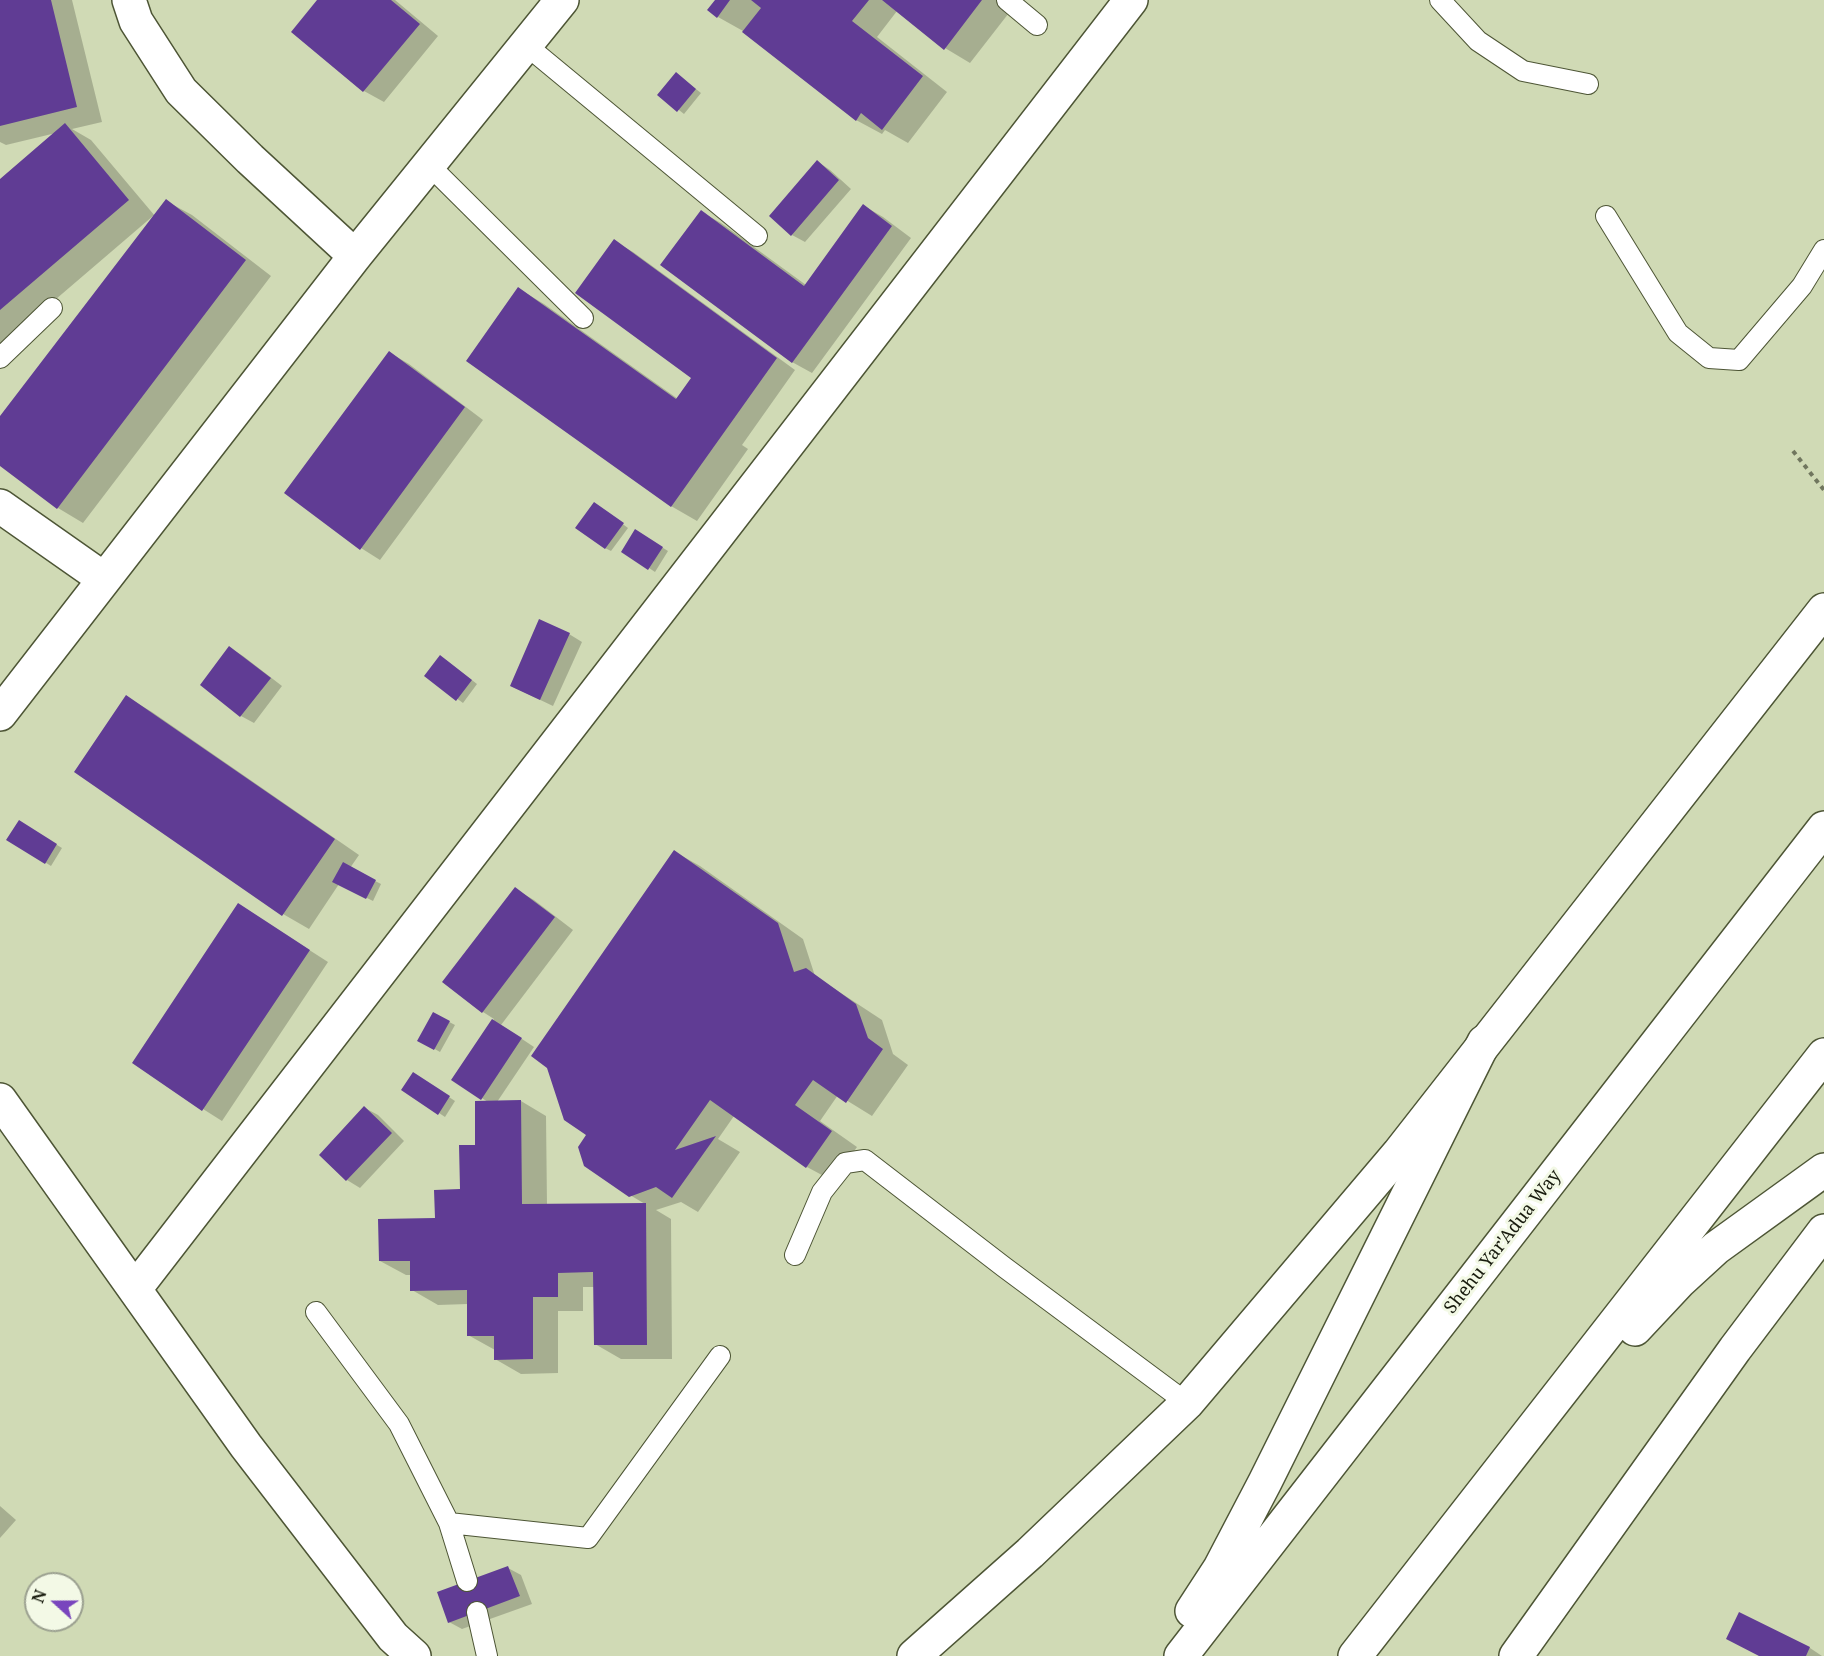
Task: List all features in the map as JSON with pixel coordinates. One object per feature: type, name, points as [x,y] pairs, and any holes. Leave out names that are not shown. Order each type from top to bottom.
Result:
[{"type":"main road","points":[[129,0],[136,21],[181,91],[250,159],[355,256]]},
{"type":"main road","points":[[0,714],[355,256],[562,0]]},
{"type":"main road","points":[[135,1289],[1131,0]]},
{"type":"main road","points":[[0,506],[104,579]]},
{"type":"main road","points":[[914,1656],[1030,1553],[1187,1403],[1399,1153],[1824,610]]},
{"type":"main road","name":"Shehu Yar'Adua Way","points":[[1181,1656],[1824,828]]},
{"type":"main road","points":[[1162,1656],[1220,1568],[1260,1492],[1485,1042]]},
{"type":"main road","points":[[1355,1656],[1824,1055]]},
{"type":"main road","points":[[0,1100],[246,1446],[393,1637],[414,1656]]},
{"type":"main road","points":[[1432,1557],[1680,1281],[1716,1248],[1824,1170]]},
{"type":"main road","points":[[1516,1656],[1735,1349],[1824,1230]]},
{"type":"lane","points":[[1007,0],[1037,25]]},
{"type":"lane","points":[[1440,0],[1478,41],[1523,71],[1588,84]]},
{"type":"lane","points":[[526,45],[757,236]]},
{"type":"lane","points":[[429,165],[583,318]]},
{"type":"lane","points":[[1606,216],[1678,333],[1709,358],[1739,360],[1802,286],[1824,250]]},
{"type":"lane","points":[[0,358],[52,308]]},
{"type":"lane","points":[[795,1255],[822,1192],[845,1163],[865,1160],[1187,1403]]},
{"type":"lane","points":[[316,1312],[399,1424],[449,1523],[467,1581]]},
{"type":"lane","points":[[449,1523],[588,1538],[720,1356]]},
{"type":"lane","points":[[477,1612],[487,1656]]},
{"type":"path","points":[[1793,451],[1824,490]]},
{"type":"building","points":[[0,0],[51,0],[77,107],[0,126]]},
{"type":"building","points":[[317,0],[391,0],[420,24],[363,92],[291,32]]},
{"type":"building","points":[[715,0],[730,0],[717,18],[707,10]]},
{"type":"building","points":[[751,0],[869,0],[852,21],[923,76],[882,130],[861,113],[856,121],[742,32],[761,8]]},
{"type":"building","points":[[882,0],[982,0],[944,50]]},
{"type":"building","points":[[676,72],[696,89],[677,112],[657,95]]},
{"type":"building","points":[[65,123],[129,200],[0,310],[0,179]]},
{"type":"building","points":[[817,160],[839,180],[791,236],[769,216]]},
{"type":"building","points":[[166,199],[246,260],[57,509],[0,466],[0,416]]},
{"type":"building","points":[[863,204],[892,226],[792,363],[660,265],[701,210],[804,286]]},
{"type":"building","points":[[614,239],[777,358],[671,507],[466,361],[518,287],[676,399],[691,378],[575,293]]},
{"type":"building","points":[[389,351],[465,407],[360,550],[284,493]]},
{"type":"building","points":[[594,502],[624,523],[605,549],[575,528]]},
{"type":"building","points":[[635,529],[663,547],[648,570],[621,552]]},
{"type":"building","points":[[539,619],[570,633],[540,700],[510,686]]},
{"type":"building","points":[[229,646],[271,678],[240,717],[200,685]]},
{"type":"building","points":[[440,655],[472,680],[456,701],[424,676]]},
{"type":"building","points":[[126,695],[335,839],[282,916],[74,772]]},
{"type":"building","points":[[19,820],[57,844],[45,864],[6,840]]},
{"type":"building","points":[[674,850],[778,923],[794,972],[806,968],[856,1004],[868,1038],[883,1049],[846,1103],[813,1080],[795,1105],[832,1131],[806,1168],[710,1100],[675,1150],[716,1136],[672,1198],[656,1187],[629,1197],[584,1166],[578,1147],[586,1135],[564,1120],[547,1068],[531,1056]]},
{"type":"building","points":[[343,862],[376,880],[366,899],[332,882]]},
{"type":"building","points":[[515,887],[555,917],[482,1013],[442,982]]},
{"type":"building","points":[[238,903],[310,950],[202,1111],[132,1063]]},
{"type":"building","points":[[433,1012],[450,1021],[434,1050],[417,1041]]},
{"type":"building","points":[[492,1019],[522,1038],[481,1100],[451,1080]]},
{"type":"building","points":[[413,1072],[450,1096],[438,1115],[401,1090]]},
{"type":"building","points":[[521,1100],[522,1204],[646,1203],[647,1345],[594,1345],[593,1272],[558,1273],[558,1297],[533,1297],[533,1359],[494,1360],[494,1336],[467,1336],[467,1290],[410,1291],[410,1261],[379,1261],[378,1219],[435,1218],[434,1190],[460,1189],[459,1145],[475,1145],[475,1101]]},
{"type":"building","points":[[364,1106],[392,1133],[346,1181],[319,1155]]},
{"type":"building","points":[[508,1566],[520,1596],[448,1623],[437,1592]]},
{"type":"building","points":[[1739,1612],[1810,1647],[1806,1656],[1759,1656],[1726,1639]]}]
